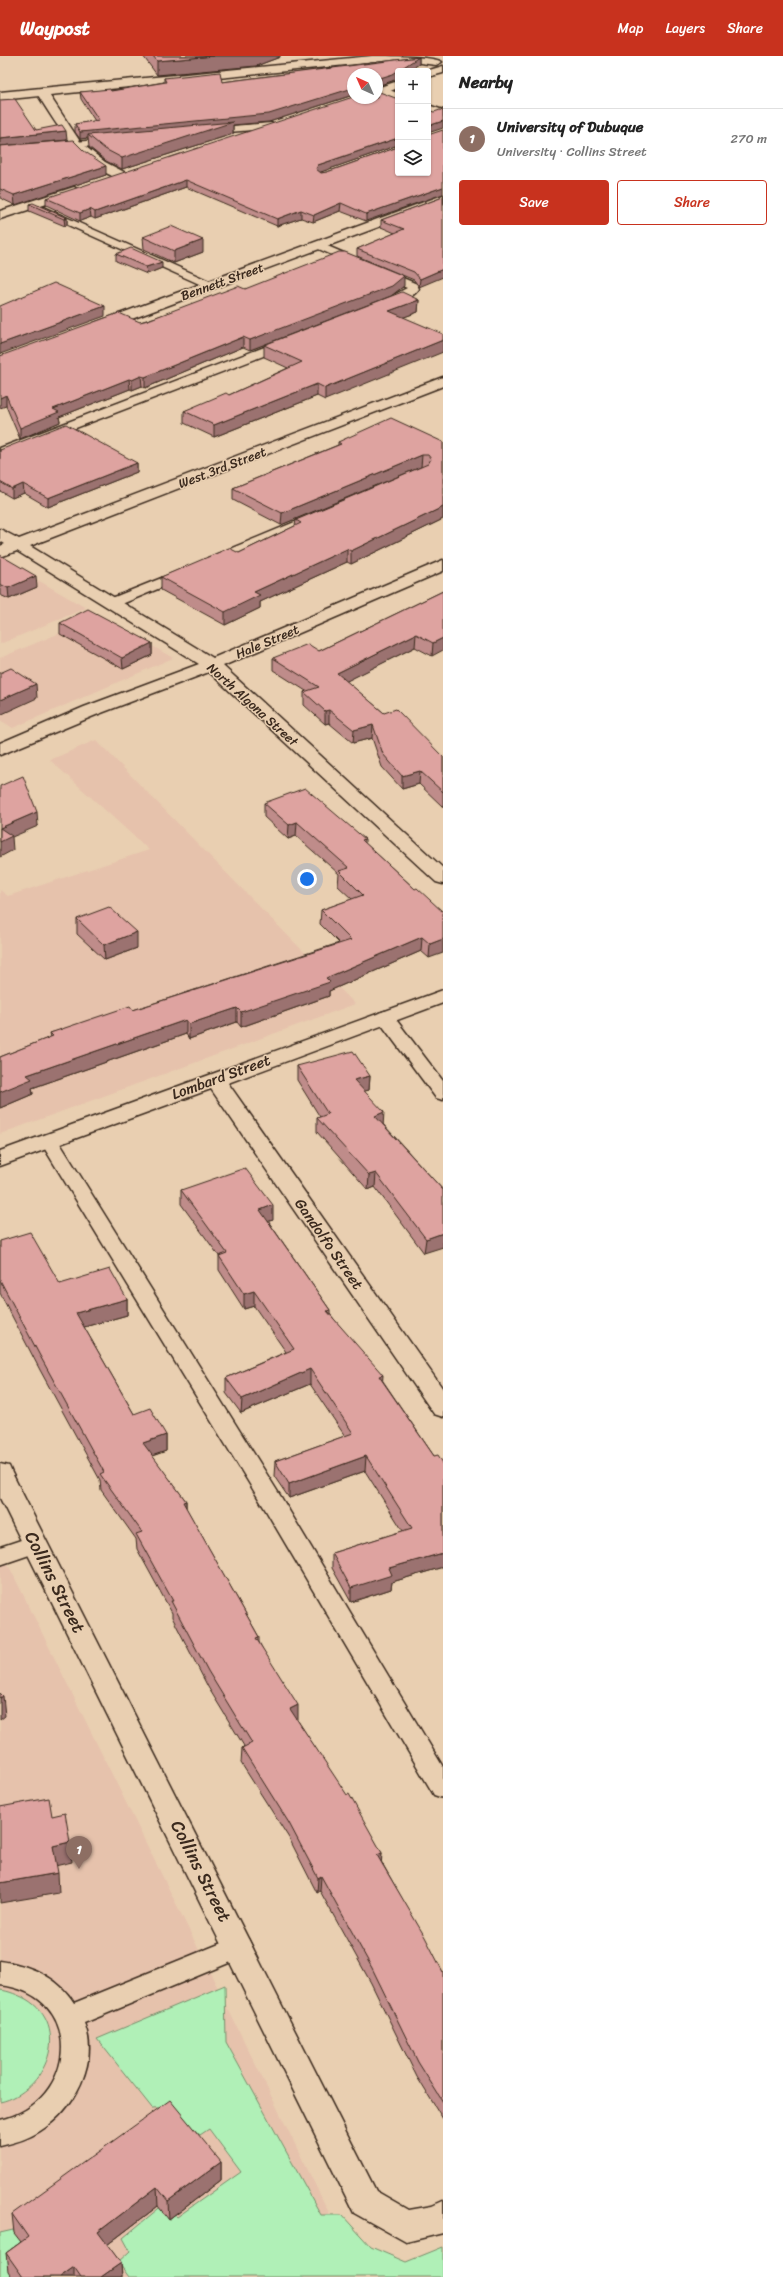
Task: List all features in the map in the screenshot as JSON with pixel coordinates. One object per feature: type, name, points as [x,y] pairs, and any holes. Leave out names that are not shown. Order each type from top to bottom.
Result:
[{"type":"street","points":[[0,96],[397,56],[438,63]]},
{"type":"street","points":[[431,71],[438,63]]},
{"type":"street","points":[[383,90],[395,85]]},
{"type":"street","points":[[42,92],[77,145],[101,165],[122,176]]},
{"type":"street","points":[[218,143],[285,121]]},
{"type":"street","points":[[107,180],[136,171]]},
{"type":"street","points":[[0,215],[84,188]]},
{"type":"street","name":"Bennett Street","points":[[82,332],[443,199]]},
{"type":"street","name":"West 3rd Street","points":[[0,552],[443,381]]},
{"type":"street","name":"North Algona Street","points":[[0,534],[212,665],[443,878]]},
{"type":"street","name":"Hale Street","points":[[0,750],[90,711],[212,665],[443,565]]},
{"type":"street","name":"Lombard Street","points":[[0,1159],[443,996]]},
{"type":"street","name":"Gandolfo Street","points":[[215,1079],[443,1408]]},
{"type":"street","name":"Collins Street","points":[[0,1473],[239,1947],[365,2202],[406,2226],[439,2219]]},
{"type":"lane","points":[[383,92],[395,96]]},
{"type":"lane","points":[[431,109],[443,113]]},
{"type":"lane","points":[[197,132],[271,126]]},
{"type":"lane","points":[[46,148],[125,140]]},
{"type":"lane","points":[[33,204],[210,285]]},
{"type":"lane","points":[[318,245],[413,286],[413,289],[407,294],[373,309]]},
{"type":"lane","points":[[0,453],[299,338]]},
{"type":"lane","points":[[112,603],[328,512]]},
{"type":"lane","points":[[385,1017],[443,1094]]},
{"type":"lane","points":[[49,1141],[273,1503],[443,1788]]},
{"type":"lane","points":[[0,1556],[36,1544]]},
{"type":"lane","points":[[69,2017],[239,1947]]},
{"type":"lane","points":[[0,1973],[11,1974],[35,1982],[55,1997],[69,2017],[76,2043],[72,2072],[59,2098],[36,2119],[8,2133],[0,2134]]},
{"type":"shaded area","points":[[17,568],[86,608],[0,644],[0,575]]},
{"type":"shaded area","points":[[101,616],[173,658],[13,728],[0,720],[0,658]]},
{"type":"shaded area","points":[[96,740],[355,1004],[0,1134],[0,890],[8,896],[149,850],[50,760]]},
{"type":"shaded area","points":[[0,1548],[339,2233],[347,2277],[0,2277]]},
{"type":"green space","points":[[225,1985],[226,2042],[321,2215],[342,2215],[371,2247],[406,2262],[443,2247],[443,2277],[129,2277],[118,2262],[130,2251],[123,2238],[164,2204],[177,2217],[241,2172],[209,2129],[200,2135],[174,2111],[161,2108],[152,2108],[97,2039]]},
{"type":"green space","points":[[0,1990],[13,1993],[26,1999],[40,2011],[48,2026],[51,2041],[48,2057],[41,2072],[30,2086],[16,2096],[0,2102]]},
{"type":"green space","points":[[13,2230],[53,2277],[0,2277],[0,2233]]},
{"type":"building","points":[[153,56],[214,56],[157,61]]},
{"type":"building","points":[[419,57],[402,68],[395,68],[395,73],[393,74],[383,77],[383,68],[347,68],[347,90],[269,114],[80,132],[75,124],[99,120],[80,92],[110,89],[111,91],[166,82],[164,78],[220,72],[222,82]]},
{"type":"building","points":[[383,93],[395,98],[395,139],[318,165],[316,169],[321,173],[395,148],[395,176],[431,176],[431,134],[443,130],[443,187],[366,214],[341,203],[314,215],[301,210],[277,219],[186,180],[95,212],[90,209],[80,213],[46,198],[347,99],[347,104],[383,104]]},
{"type":"building","points":[[15,99],[36,130],[62,125],[66,131],[0,138],[0,100]]},
{"type":"building","points":[[431,111],[443,111],[443,121],[431,125]]},
{"type":"building","points":[[233,122],[122,158],[105,149],[88,135]]},
{"type":"building","points":[[73,140],[84,151],[106,166],[14,195],[0,189],[0,146]]},
{"type":"building","points":[[443,197],[443,269],[420,279],[414,272],[357,249],[404,229],[381,220]]},
{"type":"building","points":[[33,203],[67,218],[64,219],[29,204]]},
{"type":"building","points":[[171,226],[203,240],[174,251],[143,237]]},
{"type":"building","points":[[131,248],[162,262],[146,267],[116,254]]},
{"type":"building","points":[[339,252],[345,252],[404,276],[392,286],[250,340],[243,337],[145,377],[141,376],[132,380],[129,379],[53,409],[59,412],[20,428],[6,395],[0,398],[0,356],[119,313],[140,322],[148,320],[238,286],[245,289]]},
{"type":"building","points":[[54,283],[105,306],[0,344],[0,306]]},
{"type":"building","points":[[402,292],[419,300],[389,311],[443,334],[443,340],[325,388],[317,384],[214,425],[184,411],[226,393],[229,395],[302,362],[264,345]]},
{"type":"building","points":[[391,418],[443,442],[443,507],[351,551],[347,549],[254,592],[260,595],[225,612],[161,577],[229,548],[239,553],[301,523],[296,520],[428,464],[431,459],[428,455],[422,455],[282,513],[233,488],[341,444],[338,442]]},
{"type":"building","points":[[66,424],[137,463],[48,498],[23,484],[12,489],[0,482],[0,450]]},
{"type":"building","points":[[0,555],[36,576],[8,588],[0,584]]},
{"type":"building","points":[[443,591],[443,638],[433,643],[416,634],[337,673],[384,713],[396,709],[443,757],[443,792],[420,771],[402,776],[383,754],[373,725],[354,730],[329,710],[325,711],[304,692],[319,687],[273,658],[308,644],[319,651]]},
{"type":"building","points":[[88,609],[152,643],[122,658],[60,623]]},
{"type":"building","points":[[11,668],[36,684],[0,700],[0,673]]},
{"type":"building","points":[[23,776],[37,812],[0,828],[0,786]]},
{"type":"building","points":[[305,788],[365,839],[362,840],[415,889],[417,888],[443,912],[443,939],[430,944],[422,937],[326,978],[330,982],[241,1012],[237,1008],[189,1024],[186,1020],[27,1075],[32,1079],[0,1092],[0,1057],[53,1036],[50,1033],[130,1006],[133,1010],[351,940],[321,910],[363,895],[339,871],[349,868],[297,822],[289,825],[264,803]]},
{"type":"building","points":[[0,828],[12,836],[0,842]]},
{"type":"building","points":[[109,907],[137,932],[104,945],[77,919]]},
{"type":"building","points":[[353,1051],[370,1076],[354,1080],[384,1112],[375,1116],[443,1190],[443,1233],[426,1239],[376,1173],[369,1175],[317,1118],[328,1114],[297,1066]]},
{"type":"building","points":[[245,1168],[273,1205],[260,1210],[330,1310],[327,1311],[383,1375],[379,1376],[434,1456],[438,1455],[443,1463],[443,1553],[389,1568],[392,1575],[351,1588],[332,1553],[412,1528],[366,1456],[289,1484],[275,1461],[353,1433],[310,1369],[242,1399],[226,1378],[294,1349],[254,1291],[244,1294],[219,1256],[227,1253],[181,1190]]},
{"type":"building","points":[[30,1232],[60,1284],[110,1269],[127,1299],[76,1313],[134,1414],[150,1408],[166,1435],[143,1443],[186,1501],[183,1502],[259,1637],[256,1638],[298,1705],[290,1709],[347,1795],[349,1794],[382,1853],[377,1855],[425,1937],[443,1972],[443,2102],[418,2062],[372,1968],[321,1876],[318,1878],[289,1823],[242,1748],[252,1743],[208,1671],[171,1601],[173,1601],[136,1534],[142,1532],[100,1474],[104,1472],[0,1280],[0,1241]]},
{"type":"building","points":[[49,1798],[52,1816],[65,1813],[70,1842],[53,1846],[58,1873],[0,1883],[0,1807]]},
{"type":"building","points":[[170,2100],[221,2162],[168,2201],[157,2187],[98,2232],[121,2263],[101,2277],[81,2277],[74,2267],[60,2277],[23,2277],[6,2253],[28,2237],[12,2214]]},
{"type":"place","name":"University of Dubuque","points":[[79,1869]]}]
